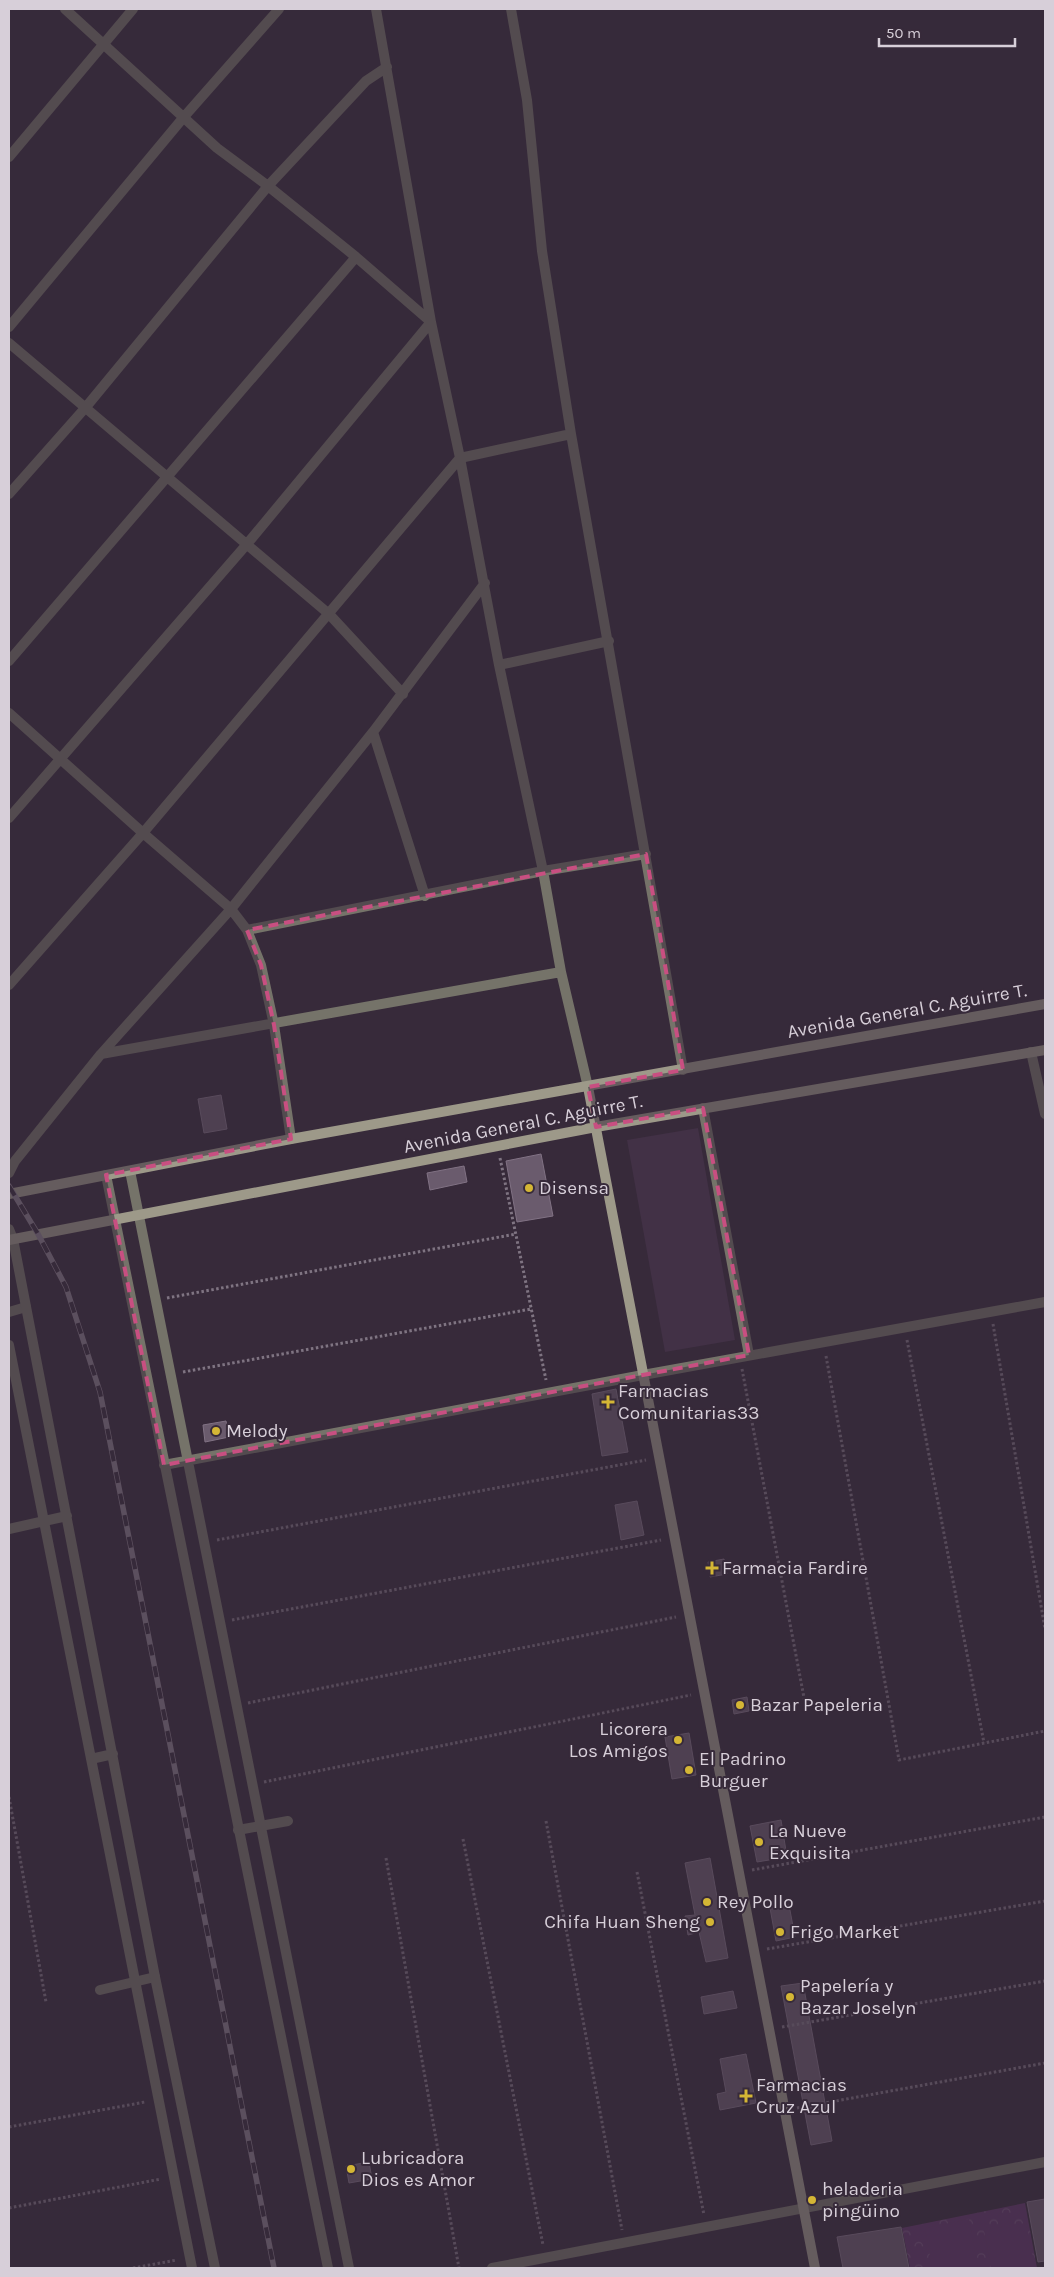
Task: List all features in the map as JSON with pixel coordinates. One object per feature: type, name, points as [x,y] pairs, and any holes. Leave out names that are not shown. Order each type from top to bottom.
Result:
[{"type":"street","points":[[65,9],[217,148],[268,186],[356,257],[431,322]]},
{"type":"street","points":[[9,157],[133,9]]},
{"type":"street","points":[[9,327],[183,118],[279,9]]},
{"type":"street","points":[[376,9],[431,322],[485,584],[499,665],[543,871],[561,972],[596,1127],[815,2268]]},
{"type":"street","points":[[511,9],[527,100],[542,251],[571,434],[609,641],[683,1070]]},
{"type":"street","points":[[9,494],[86,408],[268,186],[366,81],[387,66]]},
{"type":"street","points":[[9,660],[356,257]]},
{"type":"street","points":[[9,818],[246,544],[431,322]]},
{"type":"street","points":[[9,343],[329,614],[403,694]]},
{"type":"street","points":[[9,985],[143,833],[460,458],[571,434]]},
{"type":"street","points":[[9,1173],[12,1158],[101,1054],[232,909],[403,694],[485,584]]},
{"type":"street","points":[[499,665],[609,641]]},
{"type":"street","points":[[9,713],[143,833],[232,909],[248,930],[261,965],[274,1025],[291,1139]]},
{"type":"street","points":[[373,732],[424,896]]},
{"type":"street","points":[[248,930],[543,871],[646,854]]},
{"type":"street","points":[[101,1054],[274,1025],[561,972]]},
{"type":"street","name":"Avenida General C. Aguirre T.","points":[[9,1194],[291,1139],[1045,1004]]},
{"type":"street","name":"Avenida General C. Aguirre T.","points":[[11,1240],[596,1127],[1045,1050]]},
{"type":"street","points":[[1031,1052],[1045,1114]]},
{"type":"street","points":[[703,1108],[744,1356]]},
{"type":"street","points":[[130,1171],[348,2268]]},
{"type":"street","points":[[106,1175],[328,2268]]},
{"type":"street","points":[[9,1229],[67,1516],[155,1977],[215,2268]]},
{"type":"street","points":[[164,1465],[549,1392],[1045,1302]]},
{"type":"street","points":[[9,1312],[26,1307]]},
{"type":"street","points":[[9,1345],[192,2268]]},
{"type":"street","points":[[9,1529],[67,1516]]},
{"type":"street","points":[[90,1759],[113,1754]]},
{"type":"street","points":[[238,1830],[288,1821]]},
{"type":"street","points":[[100,1990],[155,1977]]},
{"type":"street","points":[[492,2268],[1045,2162]]},
{"type":"path","points":[[498,1146],[549,1392]]},
{"type":"path","points":[[156,1300],[516,1234]]},
{"type":"path","points":[[170,1374],[532,1309]]},
{"type":"path","points":[[991,1312],[1045,1629]]},
{"type":"path","points":[[904,1327],[984,1743]]},
{"type":"path","points":[[823,1342],[900,1760],[1045,1731]]},
{"type":"path","points":[[744,1356],[805,1703]]},
{"type":"path","points":[[204,1543],[659,1458]]},
{"type":"path","points":[[219,1622],[674,1538]]},
{"type":"path","points":[[236,1706],[689,1614]]},
{"type":"path","points":[[252,1784],[704,1692]]},
{"type":"path","points":[[9,1796],[46,2002]]},
{"type":"path","points":[[739,1873],[1045,1817]]},
{"type":"path","points":[[546,1821],[625,2243]]},
{"type":"path","points":[[462,1839],[546,2258]]},
{"type":"path","points":[[386,1858],[459,2268]]},
{"type":"path","points":[[637,1872],[707,2227]]},
{"type":"path","points":[[754,1952],[1045,1901]]},
{"type":"path","points":[[769,2029],[1045,1981]]},
{"type":"path","points":[[784,2110],[1045,2063]]},
{"type":"path","points":[[9,2128],[158,2099]]},
{"type":"path","points":[[9,2208],[174,2177]]},
{"type":"path","points":[[133,2268],[190,2257]]},
{"type":"highlighted area","points":[[646,854],[683,1070],[588,1087],[596,1127],[703,1108],[749,1355],[164,1465],[106,1175],[291,1139],[274,1025],[261,965],[247,930]]},
{"type":"shaded area","points":[[698,1128],[735,1340],[665,1352],[627,1140]]},
{"type":"green space","points":[[1025,2203],[1037,2268],[910,2268],[902,2228]]},
{"type":"green space","points":[[969,2219],[978,2268],[932,2268],[925,2228]]},
{"type":"green space","points":[[1026,2223],[1035,2268],[991,2268],[984,2230]]},
{"type":"building","points":[[221,1095],[227,1129],[204,1133],[198,1099]]},
{"type":"building","name":"Disensa","points":[[541,1154],[553,1216],[517,1222],[506,1161]]},
{"type":"building","points":[[464,1166],[467,1182],[430,1190],[427,1173]]},
{"type":"building","points":[[616,1389],[628,1452],[602,1456],[592,1394]]},
{"type":"building","name":"Melody","points":[[226,1421],[229,1437],[205,1442],[203,1425]]},
{"type":"building","points":[[637,1501],[644,1535],[621,1540],[615,1505]]},
{"type":"building","points":[[724,1559],[727,1574],[710,1577],[708,1562]]},
{"type":"building","name":"Bazar Papeleria","points":[[747,1697],[749,1711],[734,1714],[732,1700]]},
{"type":"building","points":[[689,1733],[696,1775],[672,1779],[665,1737]]},
{"type":"building","points":[[781,1820],[787,1857],[757,1862],[750,1826]]},
{"type":"building","points":[[710,1858],[728,1958],[706,1962],[699,1932],[688,1935],[685,1916],[695,1915],[685,1863]]},
{"type":"building","points":[[789,1905],[795,1937],[776,1941],[770,1908]]},
{"type":"building","points":[[803,1983],[832,2141],[811,2145],[781,1986]]},
{"type":"building","points":[[733,1991],[737,2008],[704,2014],[701,1997]]},
{"type":"building","points":[[746,2054],[756,2103],[720,2110],[717,2094],[726,2092],[720,2059]]},
{"type":"building","points":[[369,2162],[372,2179],[349,2183],[346,2166]]},
{"type":"building","points":[[1045,2199],[1045,2261],[1038,2262],[1027,2202]]},
{"type":"building","points":[[901,2227],[909,2268],[843,2268],[837,2237]]},
{"type":"railway","points":[[9,1186],[38,1234],[66,1287],[100,1392],[274,2268]]},
{"type":"place","name":"Disensa","points":[[529,1188]]},
{"type":"place","name":"Farmacias Comunitarias33","points":[[608,1402]]},
{"type":"place","name":"Melody","points":[[216,1431]]},
{"type":"place","name":"Farmacia Fardire","points":[[712,1568]]},
{"type":"place","name":"Bazar Papeleria","points":[[740,1705]]},
{"type":"place","name":"Licorera Los Amigos","points":[[678,1740]]},
{"type":"place","name":"El Padrino Burguer","points":[[689,1770]]},
{"type":"place","name":"La Nueve Exquisita","points":[[759,1842]]},
{"type":"place","name":"Rey Pollo","points":[[707,1902]]},
{"type":"place","name":"Chifa Huan Sheng","points":[[710,1922]]},
{"type":"place","name":"Frigo Market","points":[[780,1932]]},
{"type":"place","name":"Papelería y Bazar Joselyn","points":[[790,1997]]},
{"type":"place","name":"Farmacias Cruz Azul","points":[[746,2096]]},
{"type":"place","name":"Lubricadora Dios es Amor","points":[[351,2169]]},
{"type":"place","name":"heladeria pingüino","points":[[812,2200]]}]
